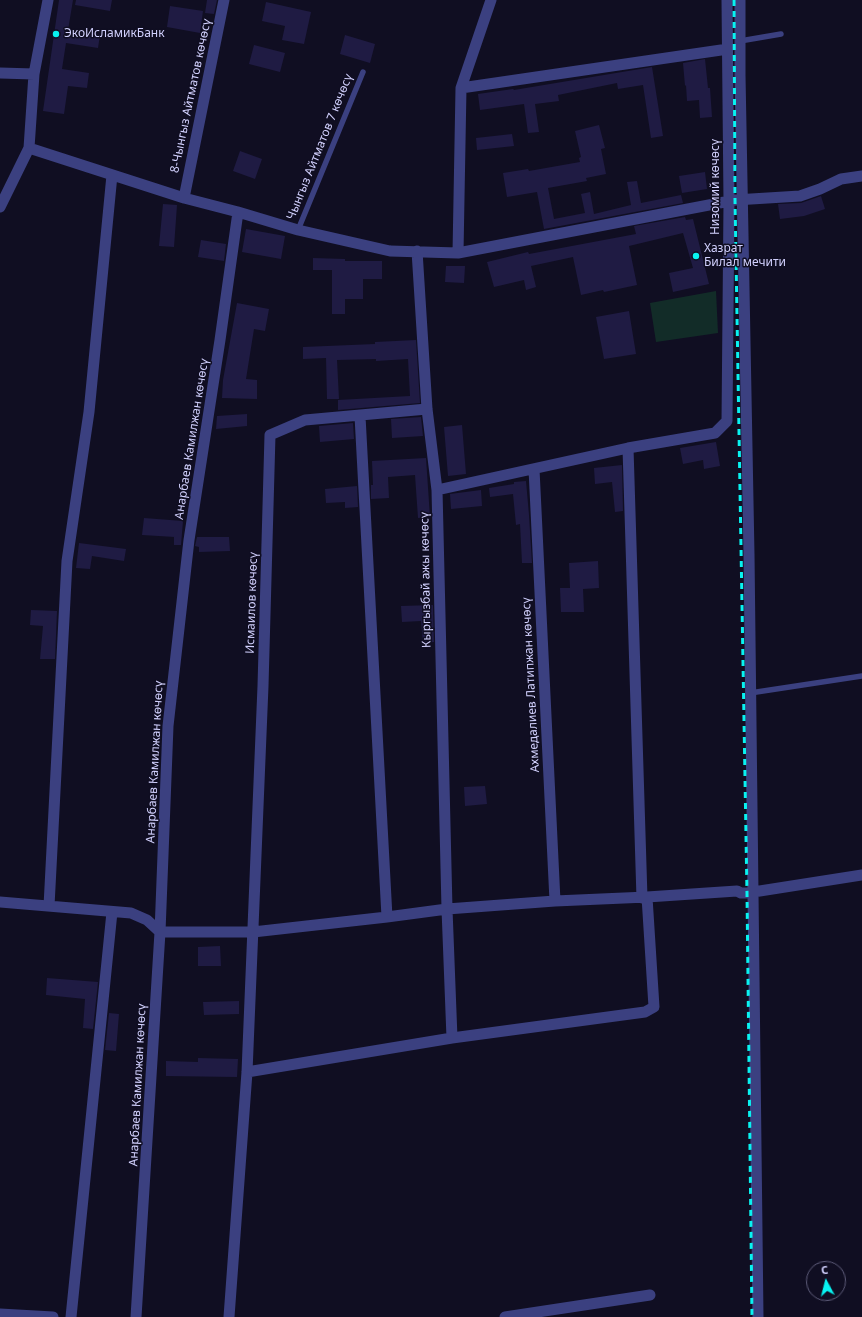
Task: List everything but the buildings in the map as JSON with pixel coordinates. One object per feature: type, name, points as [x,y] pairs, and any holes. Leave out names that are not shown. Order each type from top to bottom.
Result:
[{"type":"street","points":[[0,207],[29,148],[34,74],[48,0]]},
{"type":"street","name":"8-Чынгыз Айтматов көчөсү","points":[[184,198],[224,0]]},
{"type":"street","points":[[458,253],[461,88],[491,0]]},
{"type":"street","name":"Низомий көчөсү","points":[[628,448],[715,433],[727,421],[729,202],[727,0]]},
{"type":"street","points":[[740,0],[758,1317]]},
{"type":"street","points":[[461,88],[728,49]]},
{"type":"street","points":[[0,74],[34,74]]},
{"type":"street","points":[[29,148],[184,198],[298,230],[390,251],[458,253],[729,202],[800,196],[820,189],[840,179],[862,176]]},
{"type":"street","points":[[49,906],[67,561],[89,412],[112,175]]},
{"type":"street","name":"Анарбаев Камилжан көчөсү","points":[[136,1317],[160,932],[168,726],[189,540],[238,212]]},
{"type":"street","name":"Кыргызбай ажы көчөсү","points":[[417,251],[427,410],[437,490],[447,909],[452,1038]]},
{"type":"street","name":"Исмаилов көчөсү","points":[[253,932],[263,678],[270,435],[305,420],[427,410]]},
{"type":"street","points":[[360,416],[388,917]]},
{"type":"street","points":[[247,1072],[452,1038],[645,1012],[654,1007],[644,897],[628,448],[437,490]]},
{"type":"street","name":"Ахмедалиев Латипжан көчөсү","points":[[534,469],[555,901]]},
{"type":"street","points":[[0,902],[131,913],[147,920],[160,932],[253,932],[447,909],[555,901],[737,891],[741,893],[753,892],[862,875]]},
{"type":"street","points":[[72,1317],[112,912]]},
{"type":"street","points":[[229,1317],[247,1072],[253,932]]},
{"type":"street","points":[[505,1317],[650,1294]]},
{"type":"street","points":[[0,1314],[53,1317]]},
{"type":"lane","points":[[740,41],[781,34]]},
{"type":"lane","name":"Чынгыз Айтматов 7 көчөсү","points":[[298,230],[363,72]]},
{"type":"lane","points":[[750,693],[862,676]]},
{"type":"green space","points":[[716,291],[718,333],[656,342],[650,303]]},
{"type":"railway","points":[[734,0],[735,200],[747,893],[752,1317]]},
{"type":"place","name":"ЭкоИсламикБанк","points":[[56,34]]},
{"type":"place","name":"Хазрат Билал мечити","points":[[696,256]]}]
